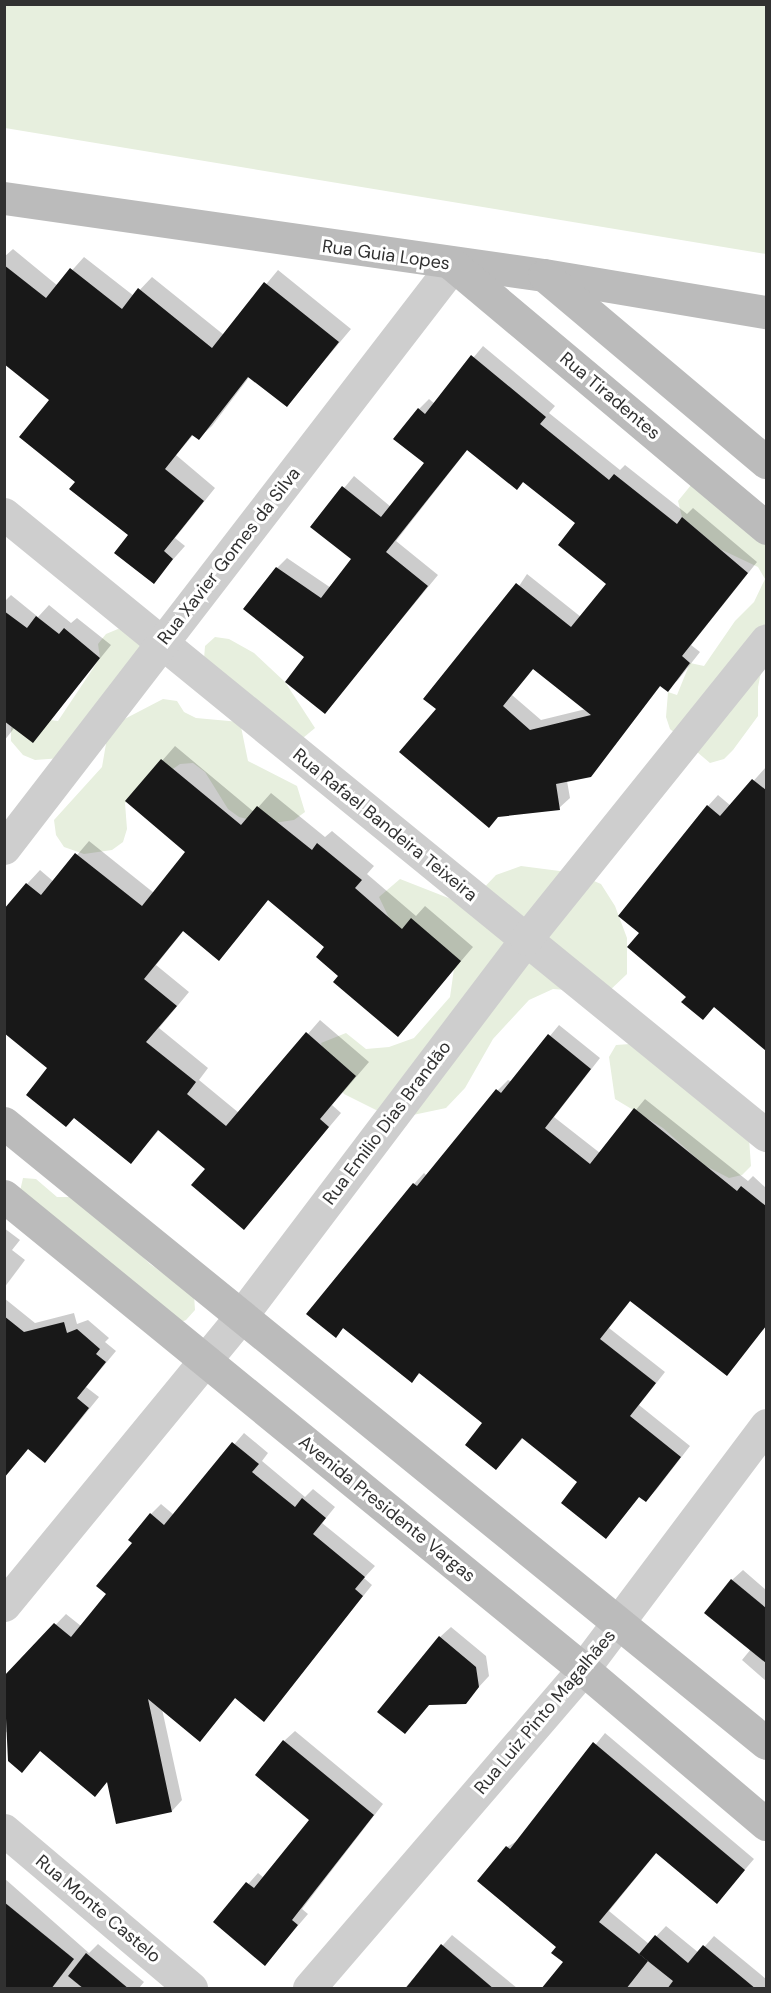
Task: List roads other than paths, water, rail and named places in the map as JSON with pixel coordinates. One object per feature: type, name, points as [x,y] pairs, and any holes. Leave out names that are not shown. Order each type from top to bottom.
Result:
[{"type":"main road","name":"Rua Guia Lopes","points":[[4,198],[453,265],[544,275],[766,312]]},
{"type":"main road","name":"Rua Tiradentes","points":[[453,265],[766,528]]},
{"type":"main road","points":[[544,275],[766,462]]},
{"type":"main road","points":[[4,1123],[621,1622],[766,1743]]},
{"type":"main road","name":"Avenida Presidente Vargas","points":[[4,1196],[583,1669],[766,1824]]},
{"type":"street","name":"Rua Xavier Gomes da Silva","points":[[4,848],[453,265]]},
{"type":"street","name":"Rua Rafael Bandeira Teixeira","points":[[4,514],[766,1135]]},
{"type":"street","name":"Rua Emilio Dias Brandão","points":[[4,1605],[241,1316],[526,939],[766,640]]},
{"type":"street","name":"Rua Luiz Pinto Magalhães","points":[[309,1989],[583,1669],[621,1622],[766,1425]]},
{"type":"street","name":"Rua Monte Castelo","points":[[4,1830],[191,1989]]}]
